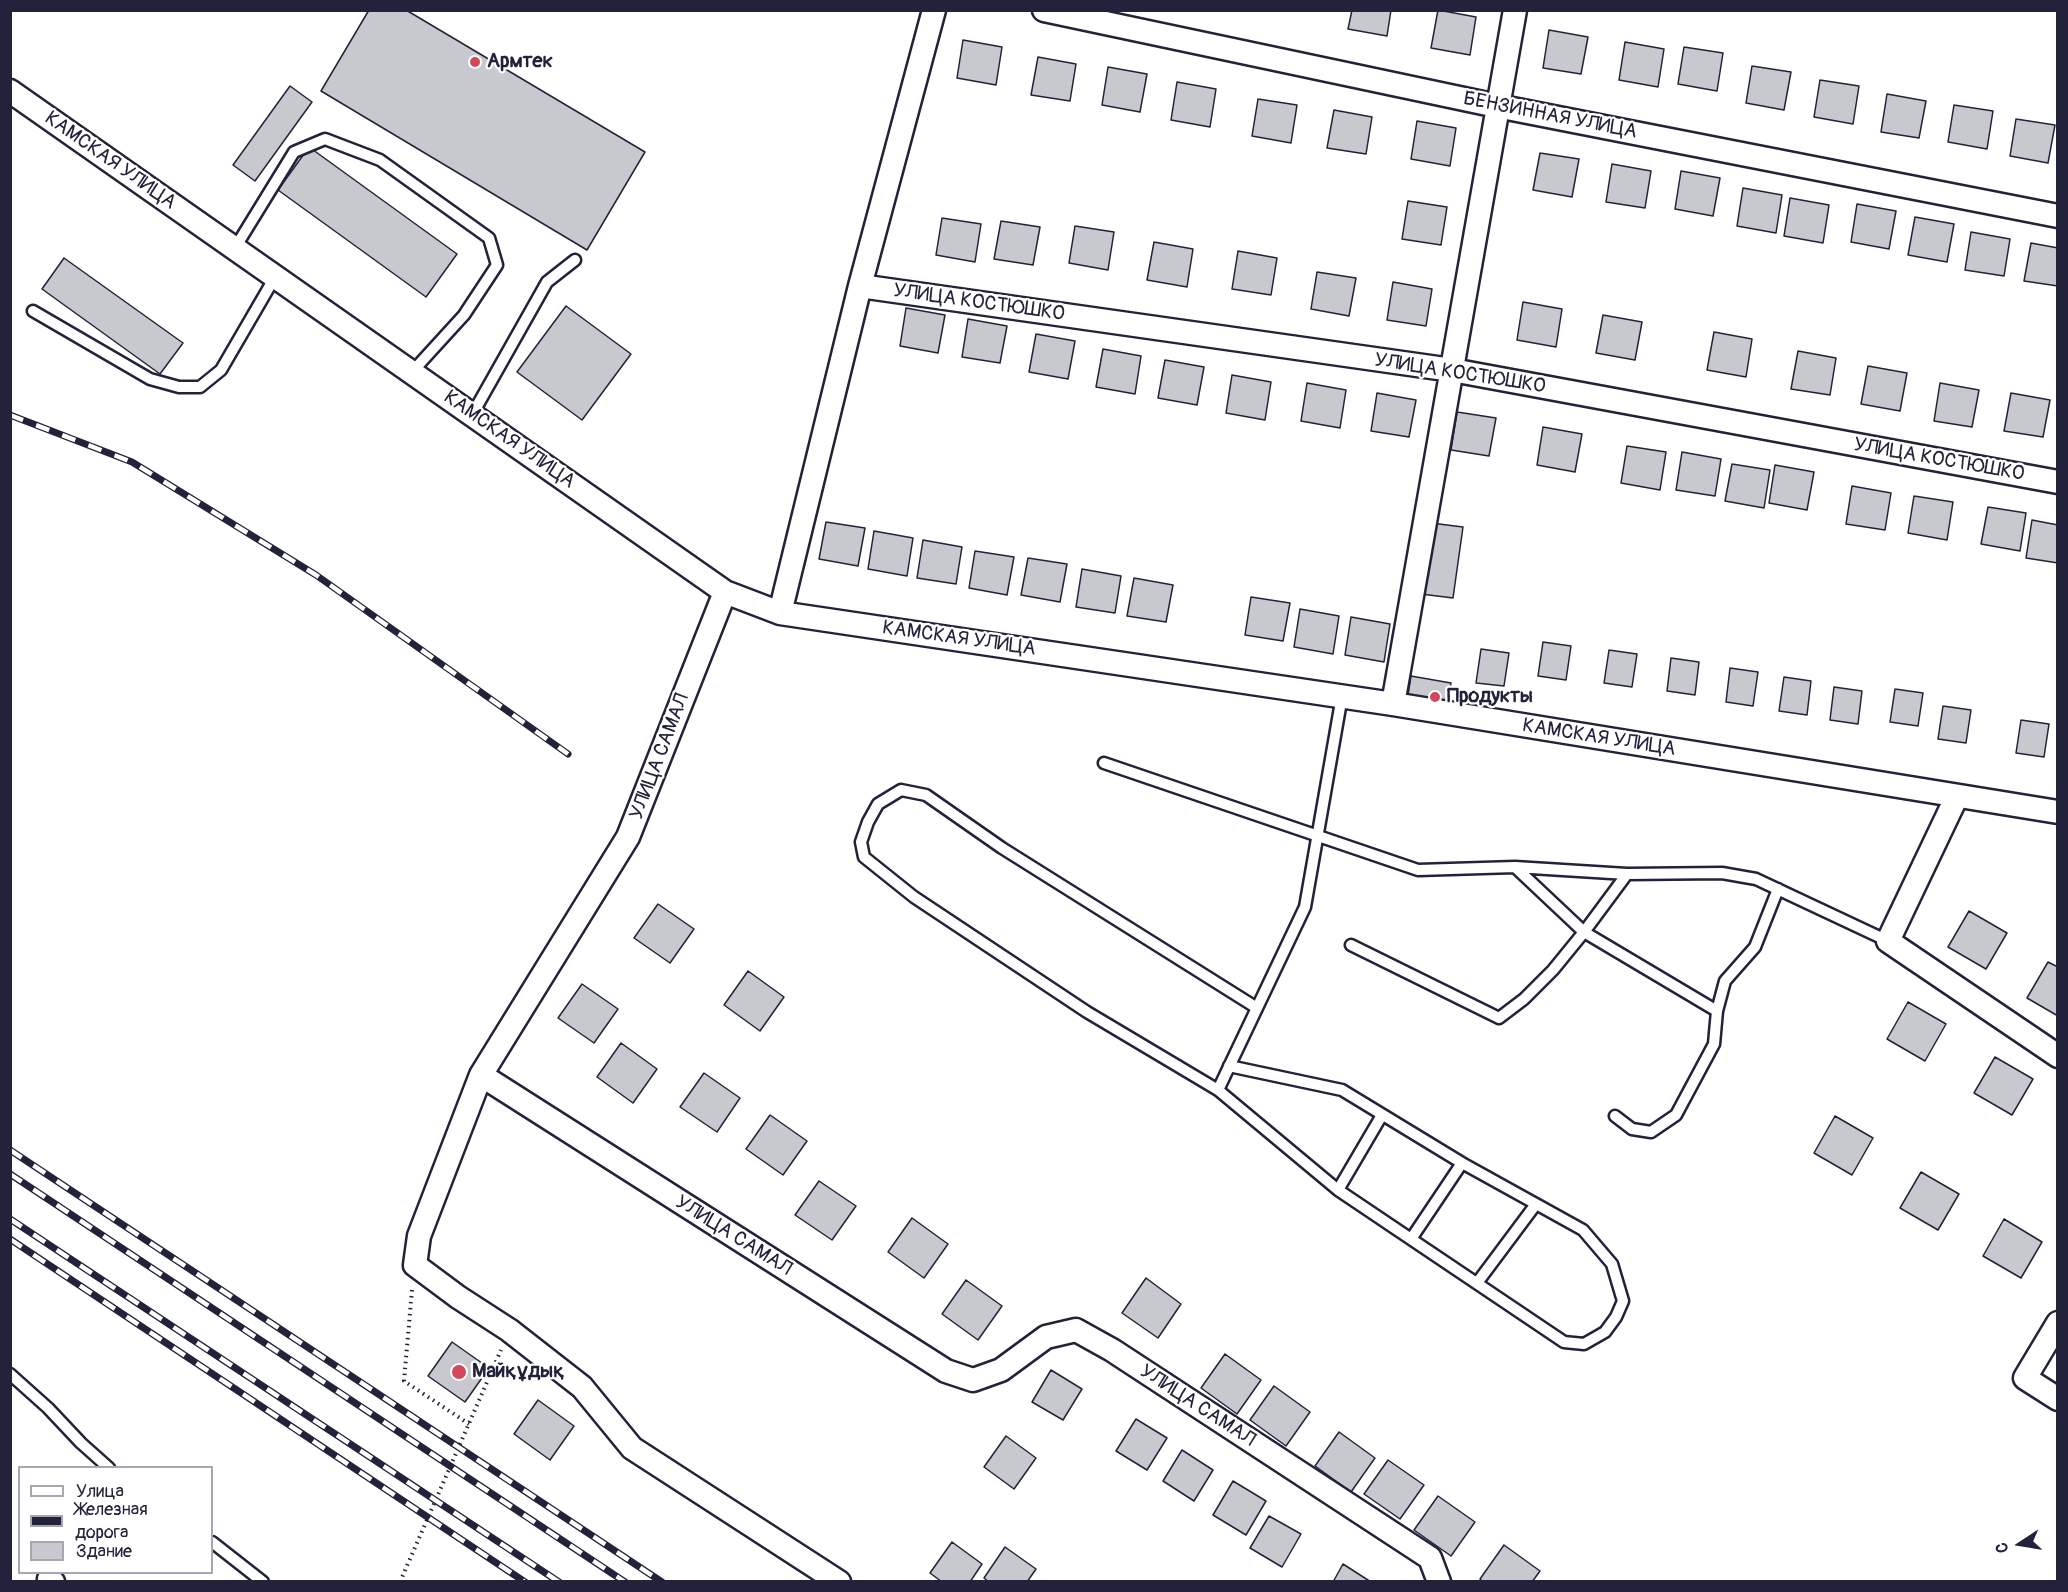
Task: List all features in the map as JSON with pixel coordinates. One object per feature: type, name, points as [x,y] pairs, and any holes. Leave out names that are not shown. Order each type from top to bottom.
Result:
[{"type":"street","points":[[780,613],[860,286],[934,10]]},
{"type":"street","name":"БЕНЗИННАЯ УЛИЦА","points":[[1044,10],[1497,106],[2058,216]]},
{"type":"street","points":[[1393,704],[1515,10]]},
{"type":"street","name":"КАМСКАЯ УЛИЦА","points":[[10,91],[725,592],[780,613],[1342,696],[2058,812]]},
{"type":"street","name":"УЛИЦА КОСТЮШКО","points":[[860,286],[1452,370],[2058,482]]},
{"type":"street","name":"УЛИЦА САМАЛ","points":[[725,592],[628,837],[481,1075],[946,1371],[973,1380],[1001,1370],[1046,1337],[1076,1330],[1122,1357],[1430,1558],[1439,1581]]},
{"type":"street","points":[[1957,796],[1888,941],[2058,1056]]},
{"type":"street","points":[[481,1075],[419,1236],[415,1265],[458,1297],[509,1330],[582,1387],[633,1448],[839,1581]]},
{"type":"street","points":[[2058,1323],[2025,1378],[2058,1399]]},
{"type":"lane","points":[[235,248],[294,152],[325,139],[380,160],[489,238],[497,265],[464,315],[412,372]]},
{"type":"lane","points":[[472,415],[547,282],[574,260]]},
{"type":"lane","points":[[33,311],[150,379],[179,387],[200,387],[221,370],[275,277]]},
{"type":"lane","points":[[1218,1090],[1305,907],[1342,696]]},
{"type":"lane","points":[[1104,763],[1418,870],[1515,867],[1627,874],[1722,873],[1756,879],[1888,941]]},
{"type":"lane","points":[[1229,1066],[1342,1090],[1462,1163],[1583,1230],[1612,1264],[1623,1301],[1616,1317],[1605,1332],[1584,1344],[1564,1342],[1338,1190],[1218,1090],[1087,1012],[914,897],[864,857],[861,842],[868,822],[878,804],[901,790],[926,795],[1002,848],[1257,1008]]},
{"type":"lane","points":[[1515,867],[1584,932],[1717,1011]]},
{"type":"lane","points":[[1351,945],[1499,1018],[1524,999],[1584,932],[1627,874]]},
{"type":"lane","points":[[1615,1116],[1632,1129],[1651,1132],[1676,1114],[1714,1044],[1717,1011],[1725,981],[1755,947],[1778,889]]},
{"type":"lane","points":[[1338,1190],[1382,1115]]},
{"type":"lane","points":[[1412,1239],[1462,1163]]},
{"type":"lane","points":[[1477,1283],[1536,1204]]},
{"type":"lane","points":[[10,1374],[108,1466]]},
{"type":"lane","points":[[213,1543],[263,1581]]},
{"type":"lane","points":[[243,1581],[249,1571]]},
{"type":"path","points":[[415,1265],[404,1381],[469,1424]]},
{"type":"path","points":[[400,1581],[509,1330]]},
{"type":"building","points":[[369,10],[406,10],[645,152],[587,250],[321,91]]},
{"type":"building","points":[[1352,10],[1391,10],[1387,36],[1348,29]]},
{"type":"building","points":[[1438,10],[1476,17],[1470,55],[1431,48]]},
{"type":"building","points":[[1549,30],[1588,37],[1581,74],[1543,68]]},
{"type":"building","points":[[963,40],[1002,47],[996,85],[957,78]]},
{"type":"building","points":[[1625,42],[1664,49],[1658,87],[1619,80]]},
{"type":"building","points":[[1684,47],[1723,53],[1717,91],[1678,84]]},
{"type":"building","points":[[1038,57],[1076,64],[1070,101],[1031,95]]},
{"type":"building","points":[[1752,66],[1791,72],[1784,110],[1746,103]]},
{"type":"building","points":[[1108,67],[1147,74],[1140,112],[1102,105]]},
{"type":"building","points":[[1820,80],[1859,86],[1853,124],[1814,117]]},
{"type":"building","points":[[1177,82],[1216,89],[1210,127],[1171,120]]},
{"type":"building","points":[[290,86],[312,102],[255,181],[233,165]]},
{"type":"building","points":[[1887,94],[1926,101],[1919,138],[1881,132]]},
{"type":"building","points":[[1258,99],[1297,105],[1291,143],[1252,136]]},
{"type":"building","points":[[1954,105],[1993,111],[1987,149],[1948,142]]},
{"type":"building","points":[[1334,110],[1372,117],[1366,154],[1327,148]]},
{"type":"building","points":[[2016,119],[2055,125],[2048,163],[2010,156]]},
{"type":"building","points":[[1417,121],[1456,128],[1450,166],[1411,159]]},
{"type":"building","points":[[309,147],[457,254],[426,297],[278,190]]},
{"type":"building","points":[[1540,153],[1579,159],[1572,197],[1533,190]]},
{"type":"building","points":[[1612,164],[1651,171],[1645,208],[1606,202]]},
{"type":"building","points":[[1681,171],[1720,178],[1713,216],[1675,209]]},
{"type":"building","points":[[1743,188],[1782,195],[1776,233],[1737,226]]},
{"type":"building","points":[[1790,198],[1829,205],[1823,243],[1784,236]]},
{"type":"building","points":[[1408,201],[1447,207],[1441,245],[1402,239]]},
{"type":"building","points":[[1857,204],[1896,211],[1889,249],[1851,242]]},
{"type":"building","points":[[1915,217],[1954,224],[1947,262],[1908,255]]},
{"type":"building","points":[[942,218],[981,224],[975,262],[936,255]]},
{"type":"building","points":[[1001,221],[1040,227],[1033,265],[994,259]]},
{"type":"building","points":[[1075,226],[1114,232],[1108,270],[1069,263]]},
{"type":"building","points":[[1971,232],[2010,239],[2004,276],[1965,270]]},
{"type":"building","points":[[1154,242],[1193,249],[1187,287],[1147,280]]},
{"type":"building","points":[[2031,243],[2058,248],[2058,286],[2024,281]]},
{"type":"building","points":[[1238,251],[1277,258],[1271,295],[1232,289]]},
{"type":"building","points":[[64,258],[183,343],[160,374],[42,289]]},
{"type":"building","points":[[1317,272],[1356,278],[1349,316],[1311,309]]},
{"type":"building","points":[[1393,282],[1432,289],[1426,326],[1387,320]]},
{"type":"building","points":[[1523,302],[1562,309],[1556,347],[1517,340]]},
{"type":"building","points":[[566,306],[631,354],[582,420],[517,372]]},
{"type":"building","points":[[906,308],[945,315],[938,353],[900,346]]},
{"type":"building","points":[[1603,315],[1642,322],[1635,360],[1596,353]]},
{"type":"building","points":[[968,319],[1007,326],[1000,363],[962,357]]},
{"type":"building","points":[[1714,332],[1752,339],[1746,377],[1707,370]]},
{"type":"building","points":[[1036,334],[1075,341],[1068,379],[1029,372]]},
{"type":"building","points":[[1103,349],[1141,356],[1135,394],[1096,387]]},
{"type":"building","points":[[1798,351],[1836,358],[1830,395],[1791,389]]},
{"type":"building","points":[[1165,360],[1204,367],[1197,405],[1158,398]]},
{"type":"building","points":[[1868,366],[1907,373],[1900,411],[1861,404]]},
{"type":"building","points":[[1232,375],[1271,382],[1265,420],[1226,413]]},
{"type":"building","points":[[1307,383],[1346,390],[1340,428],[1301,421]]},
{"type":"building","points":[[1940,383],[1979,390],[1972,427],[1934,421]]},
{"type":"building","points":[[1377,393],[1416,400],[1409,437],[1371,431]]},
{"type":"building","points":[[2011,393],[2050,400],[2043,437],[2004,431]]},
{"type":"building","points":[[1457,412],[1496,418],[1489,456],[1451,450]]},
{"type":"building","points":[[1543,427],[1582,434],[1575,472],[1537,465]]},
{"type":"building","points":[[1627,446],[1666,452],[1660,490],[1621,483]]},
{"type":"building","points":[[1682,452],[1721,459],[1715,496],[1676,490]]},
{"type":"building","points":[[1732,464],[1770,470],[1764,508],[1725,501]]},
{"type":"building","points":[[1775,465],[1814,472],[1807,510],[1769,503]]},
{"type":"building","points":[[1852,486],[1891,493],[1885,530],[1846,524]]},
{"type":"building","points":[[1914,496],[1953,502],[1947,540],[1908,533]]},
{"type":"building","points":[[1988,507],[2026,513],[2020,551],[1981,544]]},
{"type":"building","points":[[2032,520],[2058,525],[2058,563],[2026,558]]},
{"type":"building","points":[[826,522],[865,528],[858,566],[819,559]]},
{"type":"building","points":[[1431,523],[1463,527],[1453,598],[1421,594]]},
{"type":"building","points":[[874,531],[913,538],[907,576],[868,569]]},
{"type":"building","points":[[923,540],[962,547],[956,584],[917,578]]},
{"type":"building","points":[[975,551],[1014,557],[1007,595],[969,588]]},
{"type":"building","points":[[1028,558],[1067,564],[1060,602],[1021,595]]},
{"type":"building","points":[[1082,569],[1121,576],[1115,613],[1076,607]]},
{"type":"building","points":[[1134,578],[1173,585],[1166,622],[1127,616]]},
{"type":"building","points":[[1251,597],[1290,603],[1283,641],[1245,635]]},
{"type":"building","points":[[1300,609],[1339,616],[1333,654],[1294,647]]},
{"type":"building","points":[[1351,617],[1390,624],[1384,662],[1345,655]]},
{"type":"building","points":[[1543,642],[1571,646],[1566,680],[1538,676]]},
{"type":"building","points":[[1481,649],[1509,653],[1504,686],[1476,683]]},
{"type":"building","points":[[1609,650],[1637,654],[1632,687],[1604,683]]},
{"type":"building","points":[[1671,658],[1699,662],[1695,695],[1667,691]]},
{"type":"building","points":[[1730,668],[1758,672],[1753,706],[1726,702]]},
{"type":"building","points":[[1411,676],[1451,683],[1448,701],[1408,695]]},
{"type":"building","points":[[1784,677],[1811,681],[1807,715],[1779,711]]},
{"type":"building","points":[[1834,687],[1862,691],[1858,724],[1830,720]]},
{"type":"building","points":[[1895,689],[1923,693],[1918,726],[1890,722]]},
{"type":"building","points":[[1943,706],[1971,710],[1966,743],[1938,739]]},
{"type":"building","points":[[2021,720],[2049,724],[2044,757],[2016,753]]},
{"type":"building","points":[[658,904],[694,929],[670,963],[634,938]]},
{"type":"building","points":[[1969,911],[2007,933],[1986,969],[1948,947]]},
{"type":"building","points":[[2048,962],[2058,967],[2058,1016],[2027,998]]},
{"type":"building","points":[[748,971],[784,997],[760,1031],[724,1005]]},
{"type":"building","points":[[582,984],[618,1009],[594,1043],[558,1018]]},
{"type":"building","points":[[1908,1002],[1946,1024],[1925,1061],[1887,1039]]},
{"type":"building","points":[[621,1043],[657,1069],[633,1103],[597,1077]]},
{"type":"building","points":[[1995,1057],[2033,1079],[2012,1115],[1974,1093]]},
{"type":"building","points":[[704,1073],[740,1098],[717,1132],[680,1107]]},
{"type":"building","points":[[770,1115],[807,1141],[783,1175],[746,1149]]},
{"type":"building","points":[[1835,1116],[1873,1138],[1852,1175],[1814,1153]]},
{"type":"building","points":[[1921,1172],[1959,1194],[1938,1230],[1900,1208]]},
{"type":"building","points":[[819,1181],[856,1206],[832,1240],[795,1215]]},
{"type":"building","points":[[912,1218],[948,1244],[924,1278],[888,1252]]},
{"type":"building","points":[[2004,1219],[2042,1242],[2021,1278],[1983,1256]]},
{"type":"building","points":[[1146,1278],[1181,1304],[1158,1338],[1122,1313]]},
{"type":"building","points":[[966,1280],[1002,1306],[978,1340],[942,1314]]},
{"type":"building","name":"Майқұдық","points":[[452,1342],[489,1368],[465,1402],[428,1376]]},
{"type":"building","points":[[1225,1354],[1261,1380],[1237,1414],[1201,1388]]},
{"type":"building","points":[[1051,1370],[1082,1389],[1063,1420],[1032,1402]]},
{"type":"building","points":[[1274,1386],[1310,1412],[1286,1446],[1250,1420]]},
{"type":"building","points":[[538,1400],[574,1426],[550,1460],[514,1434]]},
{"type":"building","points":[[1136,1419],[1167,1438],[1147,1470],[1116,1451]]},
{"type":"building","points":[[1339,1432],[1375,1458],[1351,1492],[1315,1466]]},
{"type":"building","points":[[1006,1436],[1036,1458],[1014,1489],[984,1467]]},
{"type":"building","points":[[1182,1450],[1213,1470],[1194,1501],[1163,1481]]},
{"type":"building","points":[[1388,1460],[1424,1485],[1400,1519],[1364,1494]]},
{"type":"building","points":[[1233,1481],[1266,1501],[1246,1535],[1213,1515]]},
{"type":"building","points":[[1438,1496],[1475,1522],[1451,1556],[1414,1530]]},
{"type":"building","points":[[1269,1516],[1301,1534],[1282,1567],[1250,1548]]},
{"type":"building","points":[[952,1542],[982,1564],[970,1582],[942,1582],[930,1573]]},
{"type":"building","points":[[1504,1545],[1540,1571],[1532,1582],[1483,1582],[1480,1579]]},
{"type":"building","points":[[1005,1547],[1036,1569],[1027,1582],[989,1582],[984,1578]]},
{"type":"building","points":[[1343,1564],[1371,1582],[1333,1582]]},
{"type":"railway","points":[[10,415],[132,462],[316,575],[568,754]]},
{"type":"railway","points":[[10,1150],[662,1582]]},
{"type":"railway","points":[[10,1174],[625,1582]]},
{"type":"railway","points":[[10,1219],[559,1582]]},
{"type":"railway","points":[[10,1239],[525,1582]]},
{"type":"place","name":"Армтек","points":[[475,62]]},
{"type":"place","name":"Продукты","points":[[1435,697]]},
{"type":"place","name":"Майқұдық","points":[[459,1372]]}]
